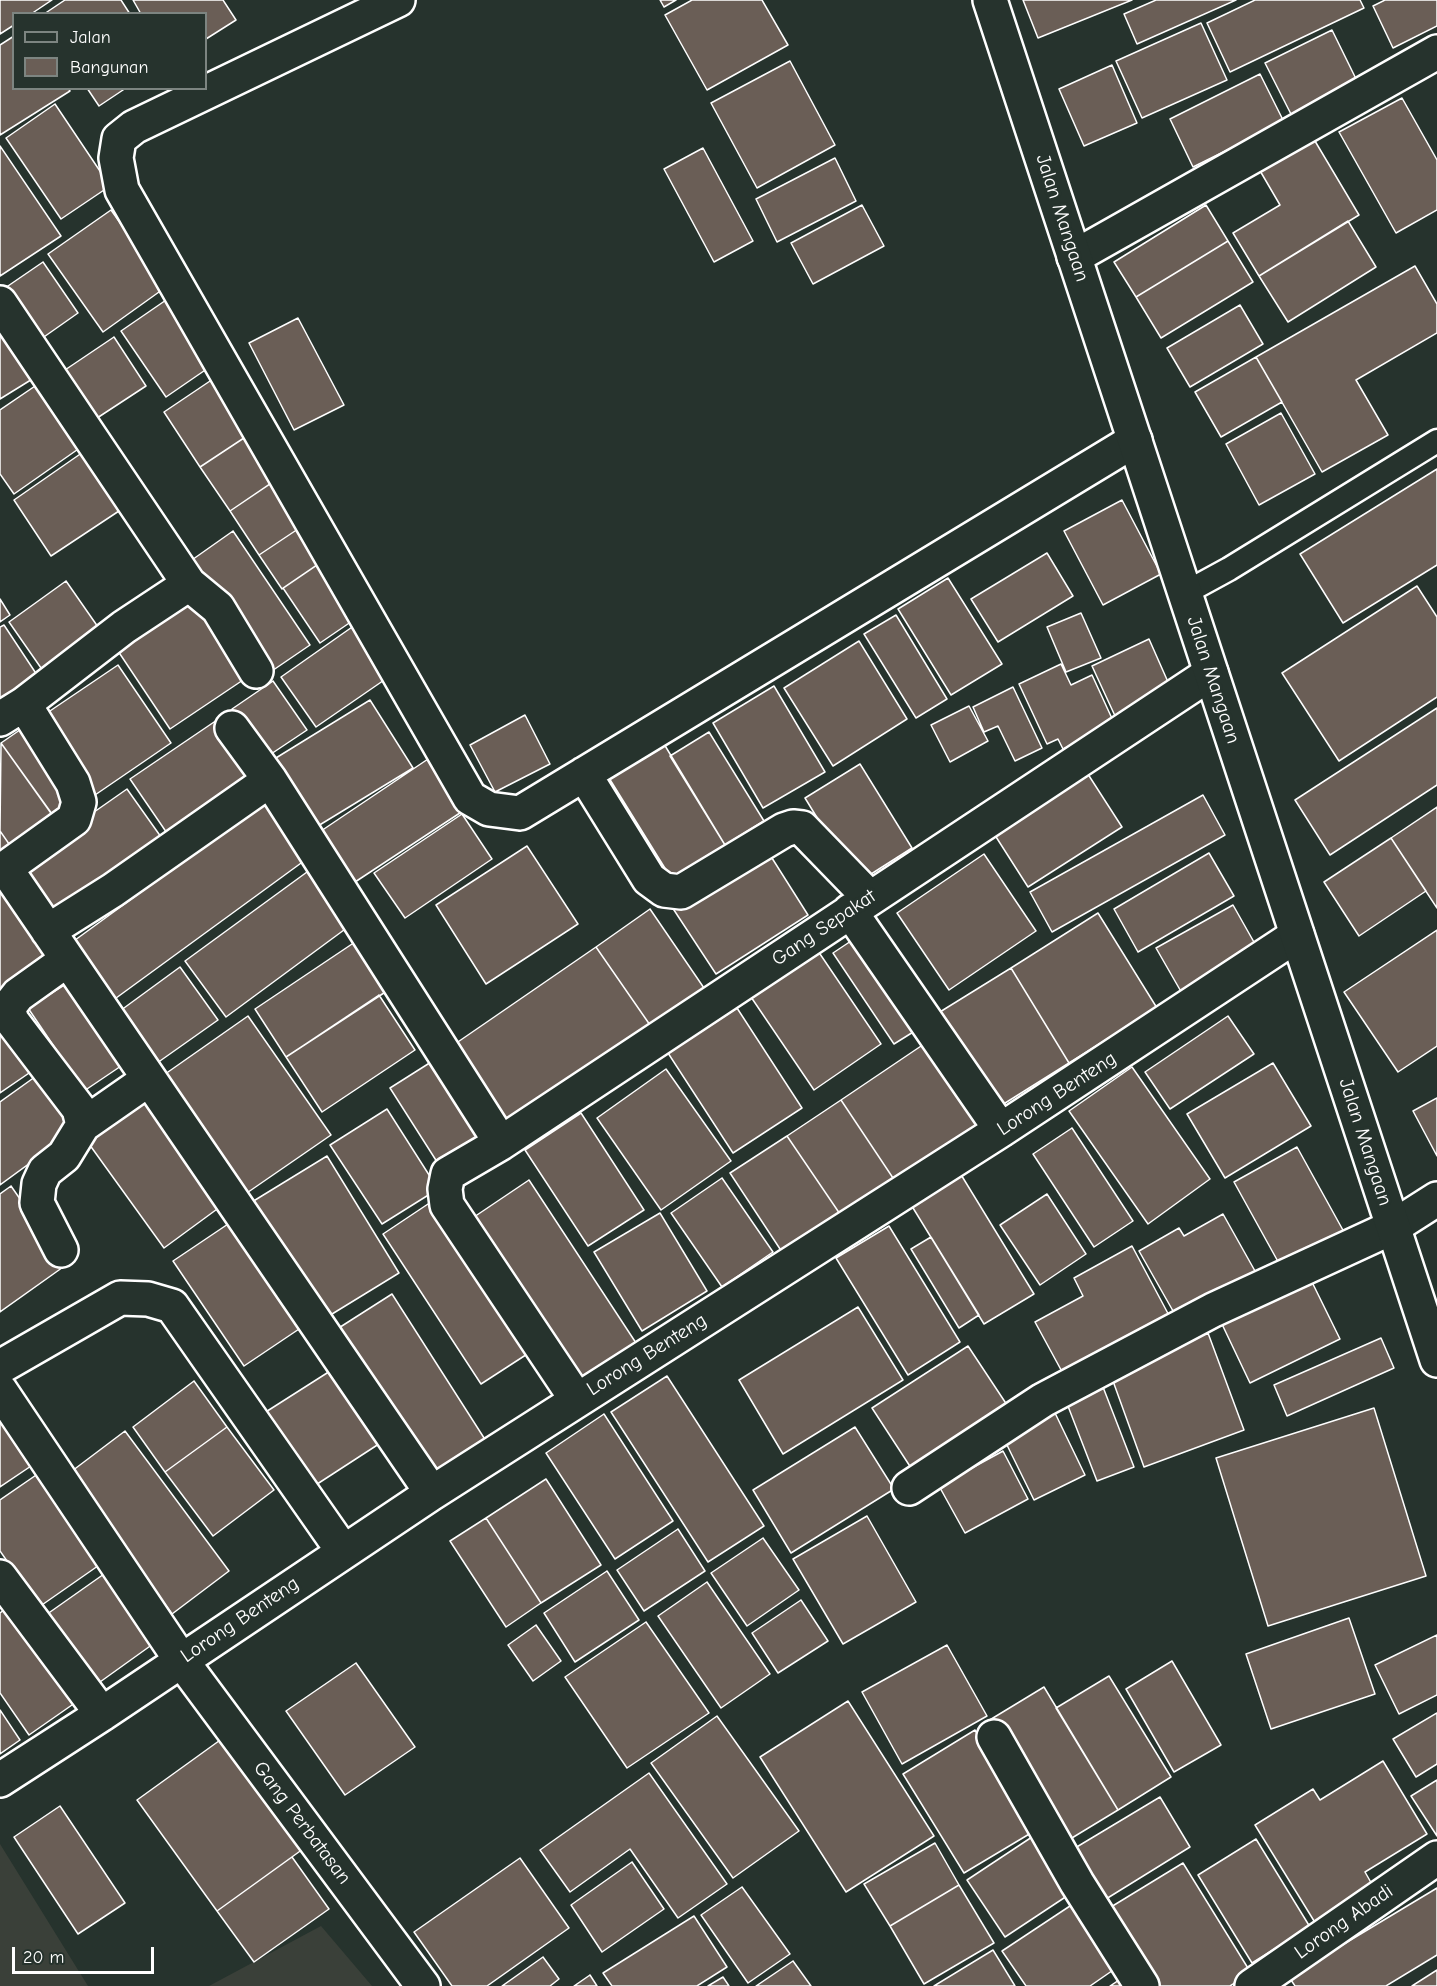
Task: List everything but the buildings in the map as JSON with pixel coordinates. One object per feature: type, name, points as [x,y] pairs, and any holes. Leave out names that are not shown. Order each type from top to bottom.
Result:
[{"type":"street","points":[[398,0],[134,127],[120,139],[117,158],[122,190],[470,798],[489,809],[520,813],[1135,440]]},
{"type":"street","name":"Jalan Mangaan","points":[[990,0],[1437,1360]]},
{"type":"street","points":[[1074,257],[1437,51]]},
{"type":"street","points":[[0,303],[189,584],[218,608],[256,671]]},
{"type":"street","points":[[189,584],[124,627],[12,712],[73,783],[79,802],[74,819],[3,871],[48,932],[432,1493]]},
{"type":"street","name":"Gang Sepakat","points":[[577,1400],[447,1205],[445,1189],[448,1174],[501,1143],[1211,673]]},
{"type":"street","points":[[232,728],[270,780],[501,1143]]},
{"type":"street","points":[[584,774],[649,879],[664,890],[681,892],[784,830],[793,827],[802,828],[860,904],[1002,1130]]},
{"type":"street","points":[[48,932],[113,890],[270,780]]},
{"type":"street","name":"Lorong Benteng","points":[[0,1780],[432,1493],[1002,1130],[1297,935]]},
{"type":"street","points":[[67,960],[18,995],[9,1008],[12,1021],[79,1109],[83,1125]]},
{"type":"street","points":[[61,1250],[37,1203],[39,1184],[45,1171],[64,1156],[83,1125],[149,1079]]},
{"type":"street","points":[[909,1488],[1043,1400],[1213,1310],[1393,1227],[1437,1199]]},
{"type":"street","points":[[0,1367],[120,1298],[148,1299],[172,1306],[343,1551]]},
{"type":"street","name":"Gang Perbatasan","points":[[0,1390],[181,1660],[423,1986]]},
{"type":"street","points":[[0,1577],[102,1714]]},
{"type":"street","points":[[994,1737],[1077,1883],[1142,1986]]},
{"type":"street","name":"Lorong Abadi","points":[[1251,1986],[1437,1858]]},
{"type":"lane","points":[[1185,593],[1229,569],[1437,441]]},
{"type":"shaded area","points":[[0,1844],[88,1986],[0,1986]]},
{"type":"shaded area","points":[[321,1926],[372,1986],[209,1986]]}]
